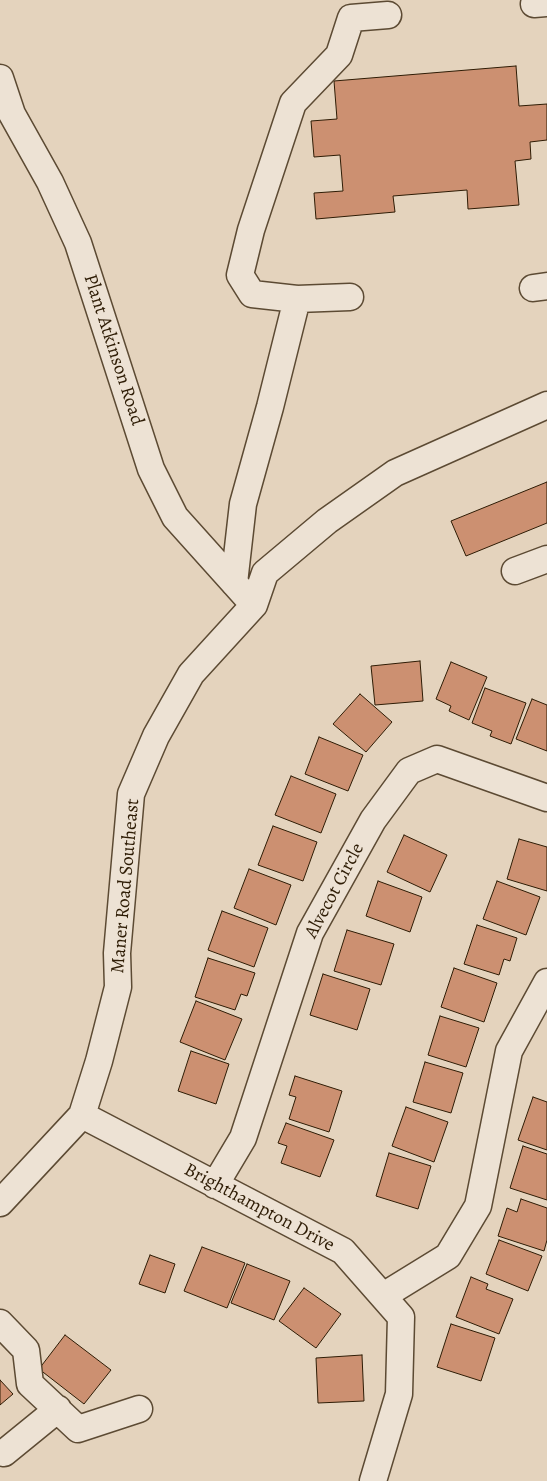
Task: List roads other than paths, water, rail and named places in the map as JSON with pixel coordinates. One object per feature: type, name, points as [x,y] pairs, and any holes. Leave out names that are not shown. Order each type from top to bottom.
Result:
[{"type":"street","points":[[350,297],[297,299],[252,294],[240,275],[251,230],[293,103],[339,55],[351,18],[388,15]]},
{"type":"street","name":"Plant Atkinson Road","points":[[0,78],[12,114],[50,182],[78,243],[151,469],[175,516],[254,605]]},
{"type":"street","points":[[234,583],[243,504],[297,299]]},
{"type":"street","name":"Maner Road Southeast","points":[[0,1203],[82,1115],[99,1061],[118,987],[117,953],[131,794],[156,736],[191,674],[254,605],[265,573],[327,521],[395,473],[547,405]]},
{"type":"street","points":[[515,571],[547,559]]},
{"type":"street","name":"Alvecot Circle","points":[[215,1184],[243,1138],[310,933],[373,820],[409,771],[437,759],[547,798]]},
{"type":"street","points":[[383,1296],[448,1256],[478,1206],[509,1051],[547,982]]},
{"type":"street","name":"Brighthampton Drive","points":[[82,1115],[343,1251],[401,1317],[399,1394],[373,1481]]},
{"type":"street","points":[[0,1323],[26,1350],[30,1384],[78,1429],[139,1410]]},
{"type":"street","points":[[4,1454],[58,1409]]}]
